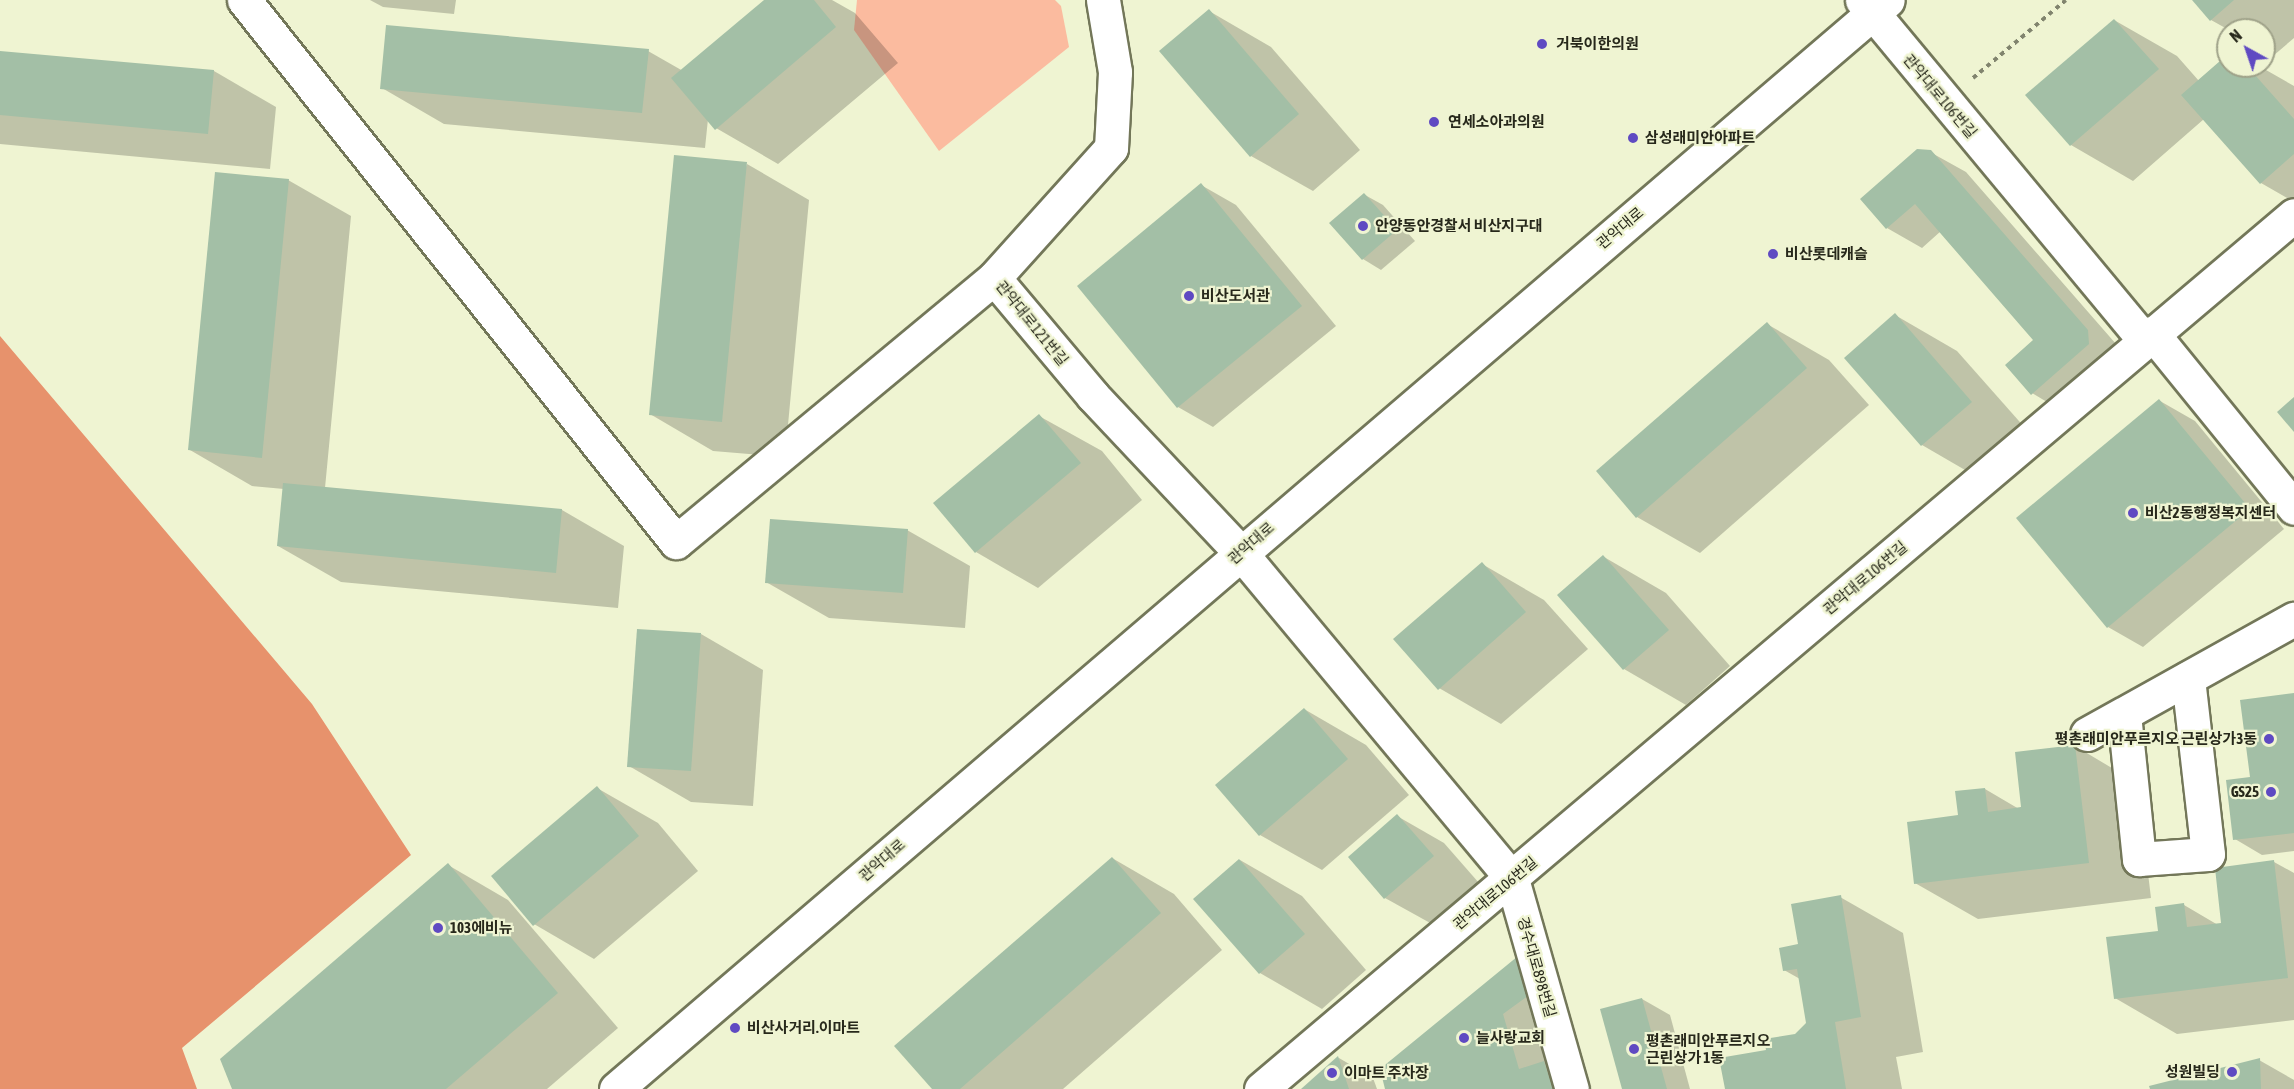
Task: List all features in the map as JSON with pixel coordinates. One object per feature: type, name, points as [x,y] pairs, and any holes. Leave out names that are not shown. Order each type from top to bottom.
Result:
[{"type":"street","points":[[244,0],[675,542],[994,278]]},
{"type":"street","name":"관악대로121번길","points":[[1103,0],[1114,72],[1111,148],[994,278],[1093,396],[1240,552],[1512,879]]},
{"type":"street","name":"관악대로106번길","points":[[1261,1089],[1512,879],[2148,337],[1945,102],[1874,4]]},
{"type":"street","name":"관악대로","points":[[616,1089],[1874,4]]},
{"type":"street","points":[[2294,215],[2148,337],[2294,508]]},
{"type":"street","points":[[2087,734],[2294,619]]},
{"type":"street","points":[[2124,714],[2139,859],[2208,854],[2188,678]]},
{"type":"street","name":"경수대로898번길","points":[[1512,879],[1572,1089]]},
{"type":"path","points":[[1945,102],[2066,0]]},
{"type":"shaded area","points":[[857,0],[1055,0],[1061,6],[1069,47],[939,151],[854,30]]},
{"type":"shaded area","points":[[0,336],[312,704],[411,855],[182,1048],[197,1089],[0,1089]]},
{"type":"building","points":[[764,0],[814,0],[836,27],[715,130],[671,78]]},
{"type":"building","points":[[2192,0],[2234,0],[2210,21]]},
{"type":"building","points":[[1209,9],[1299,114],[1250,157],[1159,51]]},
{"type":"building","points":[[2114,19],[2159,69],[2070,146],[2025,95]]},
{"type":"building","points":[[386,25],[649,49],[642,113],[380,89]]},
{"type":"building","points":[[0,51],[214,70],[208,134],[0,115]]},
{"type":"building","points":[[2216,64],[2216,78],[2258,78],[2294,119],[2294,154],[2260,184],[2181,95]]},
{"type":"building","points":[[1917,149],[1931,150],[2088,330],[2089,344],[2031,395],[2005,365],[2033,340],[1915,204],[1886,229],[1860,199]]},
{"type":"building","points":[[674,155],[747,162],[722,422],[649,415]]},
{"type":"building","points":[[215,172],[289,179],[262,458],[188,450]]},
{"type":"building","name":"비산도서관","points":[[1201,183],[1302,306],[1177,408],[1077,286]]},
{"type":"building","name":"안양동안경찰서 비산지구대","points":[[1364,193],[1397,230],[1362,260],[1329,223]]},
{"type":"building","points":[[1895,313],[1972,402],[1921,446],[1844,358]]},
{"type":"building","points":[[1767,322],[1807,368],[1636,518],[1596,471]]},
{"type":"building","points":[[2294,397],[2294,432],[2277,412]]},
{"type":"building","name":"비산2동행정복지센터","points":[[2159,399],[2250,509],[2107,628],[2016,518]]},
{"type":"building","points":[[1039,414],[1081,463],[975,553],[933,503]]},
{"type":"building","points":[[283,483],[562,509],[556,573],[277,546]]},
{"type":"building","points":[[770,519],[908,529],[903,593],[765,583]]},
{"type":"building","points":[[1603,555],[1669,630],[1623,670],[1557,595]]},
{"type":"building","points":[[1482,562],[1526,612],[1438,690],[1393,639]]},
{"type":"building","points":[[637,629],[701,633],[691,771],[627,767]]},
{"type":"building","name":"평촌래미안푸르지오 근린상가3동","points":[[2294,693],[2294,833],[2233,840],[2226,780],[2250,777],[2240,700]]},
{"type":"building","points":[[1304,708],[1348,759],[1259,836],[1215,785]]},
{"type":"building","points":[[2075,745],[2089,863],[1914,884],[1907,822],[1958,815],[1955,791],[1985,788],[1988,812],[2021,807],[2015,752]]},
{"type":"building","points":[[597,786],[639,836],[533,926],[491,876]]},
{"type":"building","points":[[1397,814],[1434,856],[1384,899],[1348,857]]},
{"type":"building","points":[[1112,857],[1161,913],[960,1089],[932,1089],[894,1046]]},
{"type":"building","points":[[1239,859],[1305,934],[1259,974],[1193,899]]},
{"type":"building","points":[[2274,860],[2288,978],[2114,999],[2106,937],[2158,931],[2155,907],[2184,903],[2187,927],[2221,923],[2215,868]]},
{"type":"building","name":"103에비뉴","points":[[448,863],[558,993],[446,1089],[232,1089],[220,1059]]},
{"type":"building","points":[[1841,895],[1861,1017],[1835,1022],[1846,1089],[1725,1089],[1719,1058],[1766,1050],[1764,1039],[1795,1034],[1806,1023],[1797,969],[1783,971],[1779,948],[1798,944],[1791,904]]},
{"type":"building","name":"늘사랑교회","points":[[1523,952],[1529,995],[1503,1014],[1519,1069],[1544,1061],[1553,1089],[1385,1089],[1380,1069]]},
{"type":"building","name":"평촌래미안푸르지오 근린상가 1동","points":[[1642,998],[1667,1089],[1622,1089],[1600,1009]]},
{"type":"building","name":"이마트 주차장","points":[[1338,1056],[1349,1089],[1301,1089]]},
{"type":"building","name":"성원빌딩","points":[[2260,1058],[2261,1089],[2150,1089],[2149,1086]]},
{"type":"place","name":"거북이한의원","points":[[1542,44]]},
{"type":"place","name":"연세소아과의원","points":[[1434,122]]},
{"type":"place","name":"삼성래미안아파트","points":[[1633,138]]},
{"type":"place","name":"안양동안경찰서 비산지구대","points":[[1363,226]]},
{"type":"place","name":"비산롯데캐슬","points":[[1773,254]]},
{"type":"place","name":"비산도서관","points":[[1189,296]]},
{"type":"place","name":"비산2동행정복지센터","points":[[2133,513]]},
{"type":"place","name":"평촌래미안푸르지오 근린상가3동","points":[[2269,739]]},
{"type":"place","name":"GS25","points":[[2271,792]]},
{"type":"place","name":"103에비뉴","points":[[438,928]]},
{"type":"place","name":"비산사거리.이마트","points":[[735,1028]]},
{"type":"place","name":"늘사랑교회","points":[[1464,1038]]},
{"type":"place","name":"평촌래미안푸르지오 근린상가 1동","points":[[1634,1049]]},
{"type":"place","name":"성원빌딩","points":[[2232,1072]]},
{"type":"place","name":"이마트 주차장","points":[[1332,1073]]}]
